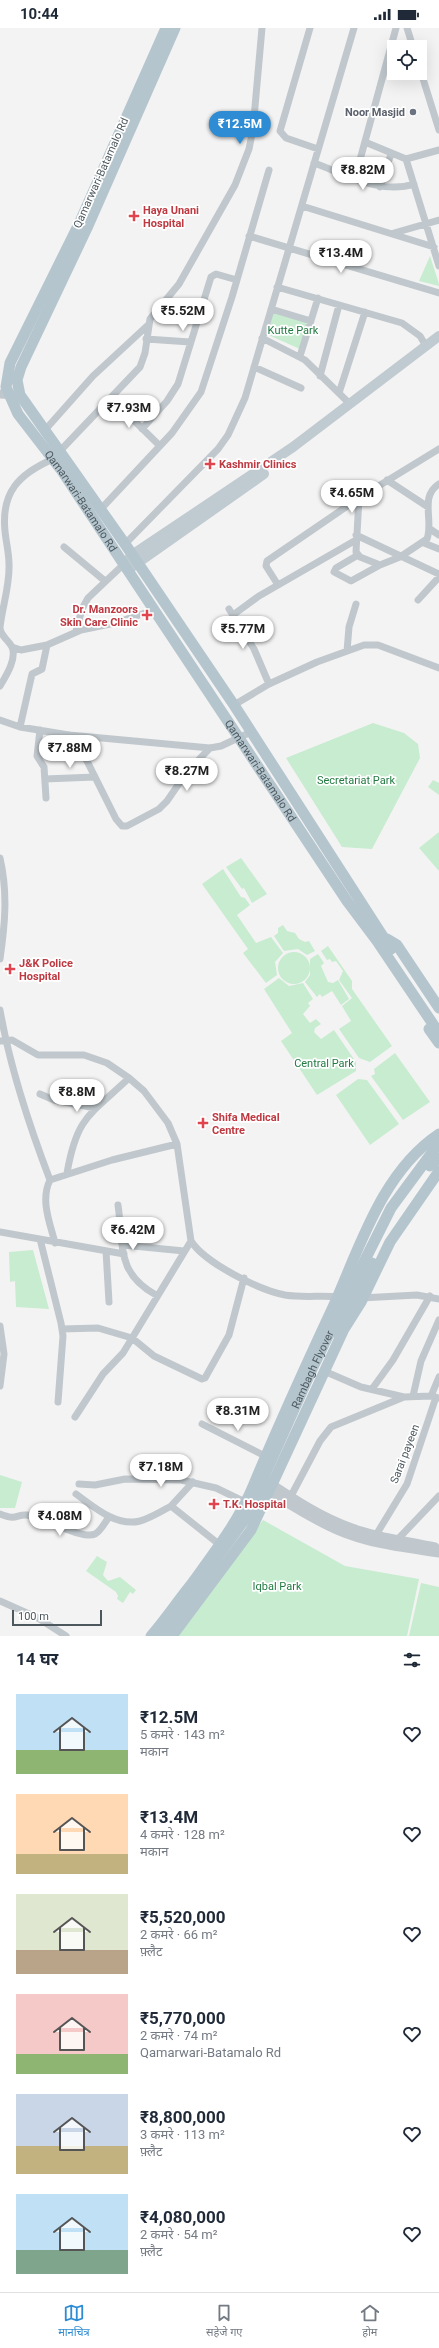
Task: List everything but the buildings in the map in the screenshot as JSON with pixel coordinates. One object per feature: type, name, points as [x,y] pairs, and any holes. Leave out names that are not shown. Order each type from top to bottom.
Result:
[{"type":"main road","name":"Qamarwari-Batamalo Rd","points":[[166,28],[79,224],[10,363],[3,391],[18,414],[101,509],[234,705],[380,939]]},
{"type":"main road","name":"Qamarwari-Batamalo Rd","points":[[19,390],[21,367],[92,215],[175,28]]},
{"type":"main road","points":[[126,567],[135,559],[293,447],[439,336]]},
{"type":"main road","points":[[135,559],[297,451],[439,343]]},
{"type":"main road","points":[[19,390],[45,431],[56,456]]},
{"type":"main road","name":"Qamarwari-Batamalo Rd","points":[[56,456],[154,610],[347,901],[380,939]]},
{"type":"main road","points":[[380,939],[439,1033]]},
{"type":"main road","points":[[380,939],[397,945],[439,1008]]},
{"type":"main road","points":[[380,939],[376,952],[439,1043]]},
{"type":"main road","points":[[388,951],[439,1022]]},
{"type":"main road","points":[[151,1636],[220,1545],[245,1502],[367,1227],[398,1174],[431,1139],[439,1134]]},
{"type":"main road","name":"Rambagh Flyover","points":[[171,1636],[248,1528],[385,1233],[409,1193],[434,1168],[439,1143]]},
{"type":"main road","name":"Rambagh Flyover","points":[[161,1636],[245,1519],[313,1367],[380,1229],[436,1155]]},
{"type":"main road","points":[[171,1636],[251,1530],[344,1330],[364,1298],[390,1242],[434,1168]]},
{"type":"street","points":[[45,431],[83,386],[147,326],[154,313],[179,284],[235,185],[243,166],[253,129],[262,28]]},
{"type":"street","points":[[310,28],[280,131],[286,138],[318,149]]},
{"type":"street","points":[[125,544],[164,506],[228,435],[245,398],[354,28]]},
{"type":"street","points":[[355,178],[396,28]]},
{"type":"street","points":[[407,28],[411,40]]},
{"type":"street","points":[[423,80],[439,130]]},
{"type":"street","points":[[365,142],[406,160],[439,150]]},
{"type":"street","points":[[380,187],[391,154]]},
{"type":"street","points":[[406,160],[439,266]]},
{"type":"street","points":[[314,163],[380,187],[398,188],[414,184]]},
{"type":"street","points":[[101,509],[160,446],[189,412],[201,392],[237,280],[269,170]]},
{"type":"street","points":[[302,206],[434,247]]},
{"type":"street","points":[[394,234],[439,220]]},
{"type":"street","points":[[249,236],[439,293]]},
{"type":"street","points":[[142,429],[174,392],[211,278],[216,274],[237,280]]},
{"type":"street","points":[[277,286],[402,323],[420,336],[426,346]]},
{"type":"street","points":[[300,356],[318,298]]},
{"type":"street","points":[[320,376],[339,305]]},
{"type":"street","points":[[271,309],[310,321]]},
{"type":"street","points":[[339,393],[365,312]]},
{"type":"street","points":[[147,326],[144,361],[140,367],[112,399],[56,456],[27,472],[11,491],[4,513],[9,573],[0,628],[3,636],[12,647],[21,650],[47,646],[76,631],[115,623],[154,610]]},
{"type":"street","points":[[262,338],[300,356],[350,404]]},
{"type":"street","points":[[146,339],[190,342]]},
{"type":"street","points":[[254,367],[301,388]]},
{"type":"street","points":[[3,391],[19,390]]},
{"type":"street","points":[[112,399],[160,446]]},
{"type":"street","points":[[278,585],[266,566],[267,561],[359,498],[439,449]]},
{"type":"street","points":[[387,480],[428,507]]},
{"type":"street","points":[[358,555],[336,568],[334,572],[351,581],[380,565],[400,557],[424,543],[430,529],[428,507],[429,492],[439,484]]},
{"type":"street","points":[[358,555],[356,538],[359,498]]},
{"type":"street","points":[[430,529],[439,535]]},
{"type":"street","points":[[356,538],[439,574]]},
{"type":"street","points":[[269,684],[254,649],[231,612],[356,538]]},
{"type":"street","points":[[424,543],[439,549]]},
{"type":"street","points":[[64,547],[105,581]]},
{"type":"street","points":[[358,555],[380,565]]},
{"type":"street","points":[[76,631],[84,604],[105,581],[126,567]]},
{"type":"street","points":[[418,600],[439,578]]},
{"type":"street","points":[[347,651],[349,627],[356,604]]},
{"type":"street","points":[[234,705],[269,684],[317,662],[364,645],[378,645],[439,668]]},
{"type":"street","points":[[20,726],[32,674],[42,669],[47,646]]},
{"type":"street","points":[[0,686],[12,663],[12,647]]},
{"type":"street","points":[[0,726],[0,720],[20,726],[69,735],[210,748],[221,746],[251,732]]},
{"type":"street","points":[[40,730],[37,756],[44,767],[46,798]]},
{"type":"street","points":[[69,735],[96,777],[118,824],[126,826],[153,812],[167,801],[187,772],[210,748]]},
{"type":"street","points":[[45,779],[96,777]]},
{"type":"street","points":[[0,858],[5,881],[6,908],[0,959]]},
{"type":"street","points":[[0,1010],[3,1040],[40,1154],[50,1180]]},
{"type":"street","points":[[3,1040],[16,1042],[27,1051],[38,1055],[93,1057],[129,1078],[153,1102],[168,1123],[177,1144],[190,1241],[204,1256],[244,1278],[286,1295],[364,1298],[430,1296],[439,1299]]},
{"type":"street","points":[[67,1173],[74,1140],[84,1120],[95,1108],[129,1078]]},
{"type":"street","points":[[40,1094],[54,1100],[95,1108]]},
{"type":"street","points":[[55,1243],[45,1197],[46,1188],[50,1180],[67,1173],[177,1144]]},
{"type":"street","points":[[118,1206],[127,1270],[141,1286],[156,1295]]},
{"type":"street","points":[[0,1232],[55,1243],[124,1254]]},
{"type":"street","points":[[40,1239],[62,1329],[58,1402]]},
{"type":"street","points":[[75,1417],[104,1374],[123,1353],[156,1295],[190,1241]]},
{"type":"street","points":[[123,1245],[184,1252]]},
{"type":"street","points":[[106,1252],[109,1302]]},
{"type":"street","points":[[62,1329],[98,1328],[132,1338],[147,1351],[166,1362],[199,1379],[205,1378],[229,1335],[244,1278]]},
{"type":"street","points":[[372,1389],[393,1360],[430,1296]]},
{"type":"street","points":[[413,1396],[421,1361],[439,1320]]},
{"type":"street","points":[[0,1326],[4,1354],[0,1386]]},
{"type":"street","points":[[324,1371],[372,1389],[404,1397]]},
{"type":"street","name":"Sarai payeen","points":[[376,1535],[411,1474],[435,1397],[439,1377]]},
{"type":"street","points":[[291,1496],[320,1441],[331,1427],[404,1397],[435,1397]]},
{"type":"street","points":[[202,1424],[265,1456]]},
{"type":"street","points":[[79,1484],[95,1485],[118,1479],[132,1478],[172,1479],[193,1482],[216,1488],[245,1502]]},
{"type":"street","points":[[256,1479],[315,1520],[356,1537],[372,1542],[439,1553]]},
{"type":"street","points":[[76,1494],[109,1517],[139,1522],[171,1506],[193,1482]]},
{"type":"street","points":[[271,1489],[291,1496],[336,1522],[376,1535],[439,1548]]},
{"type":"street","points":[[398,1539],[439,1496]]},
{"type":"street","points":[[171,1506],[220,1545]]},
{"type":"street","points":[[0,1514],[15,1518],[26,1515],[71,1531],[92,1534],[97,1532],[109,1517]]},
{"type":"street","points":[[0,1601],[38,1618],[66,1636]]},
{"type":"green space","points":[[430,256],[439,284],[439,286],[419,281]]},
{"type":"green space","name":"Kutte Park","points":[[271,309],[311,321],[302,350],[264,333]]},
{"type":"green space","name":"Secretariat Park","points":[[373,723],[404,733],[418,744],[420,758],[372,849],[342,847],[286,758]]},
{"type":"green space","points":[[433,780],[439,783],[439,795],[428,787]]},
{"type":"green space","points":[[439,832],[439,871],[419,848]]},
{"type":"green space","points":[[241,858],[267,894],[252,903],[244,888],[242,889],[226,867]]},
{"type":"green space","points":[[223,869],[241,897],[245,898],[250,905],[237,915],[256,943],[271,937],[283,953],[275,962],[277,975],[266,983],[243,953],[248,949],[202,884]]},
{"type":"green space","points":[[283,925],[287,931],[295,933],[299,939],[305,942],[309,941],[315,951],[307,955],[298,949],[284,951],[274,936],[278,933],[278,928]]},
{"type":"green space","name":"Central Park","points":[[328,946],[352,981],[352,989],[392,1046],[370,1062],[359,1058],[339,1029],[351,1021],[342,1006],[352,998],[339,980],[343,971],[336,961],[332,962],[330,959],[327,960],[321,951]]},
{"type":"green space","points":[[294,952],[305,957],[310,968],[305,979],[294,984],[283,979],[278,968],[283,957]]},
{"type":"green space","points":[[318,954],[324,963],[321,966],[328,982],[333,983],[338,980],[349,999],[341,1005],[332,991],[322,997],[320,994],[317,997],[305,982],[310,975],[310,959]]},
{"type":"green space","name":"Central Park","points":[[279,978],[289,986],[303,983],[313,999],[308,1003],[310,1006],[303,1014],[310,1023],[316,1019],[321,1024],[315,1028],[314,1032],[321,1039],[334,1030],[356,1062],[356,1071],[317,1095],[281,1041],[292,1033],[264,989]]},
{"type":"green space","name":"Central Park","points":[[395,1053],[430,1102],[403,1120],[371,1076],[375,1074],[374,1069]]},
{"type":"green space","name":"Central Park","points":[[358,1079],[367,1080],[399,1124],[370,1145],[336,1095]]},
{"type":"green space","points":[[33,1250],[49,1309],[16,1307],[15,1281],[10,1282],[9,1252]]},
{"type":"green space","points":[[0,1475],[22,1482],[15,1508],[0,1508]]},
{"type":"green space","name":"Iqbal Park","points":[[263,1520],[345,1566],[419,1579],[407,1636],[175,1636]]},
{"type":"green space","points":[[97,1556],[107,1562],[103,1575],[108,1581],[120,1577],[136,1590],[133,1594],[130,1592],[123,1603],[117,1599],[118,1596],[116,1592],[86,1571]]},
{"type":"green space","points":[[421,1583],[439,1587],[439,1636],[409,1636]]},
{"type":"place","name":"Noor Masjid","points":[[413,112]]},
{"type":"place","name":"Haya Unani Hospital","points":[[134,216]]},
{"type":"place","name":"Kashmir Clinics","points":[[210,464]]},
{"type":"place","name":"Dr. Manzoors Skin Care Clinic","points":[[147,615]]},
{"type":"place","name":"J&K Police Hospital","points":[[10,969]]},
{"type":"place","name":"Shifa Medical Centre","points":[[203,1123]]},
{"type":"place","name":"T.K. Hospital","points":[[214,1504]]}]
